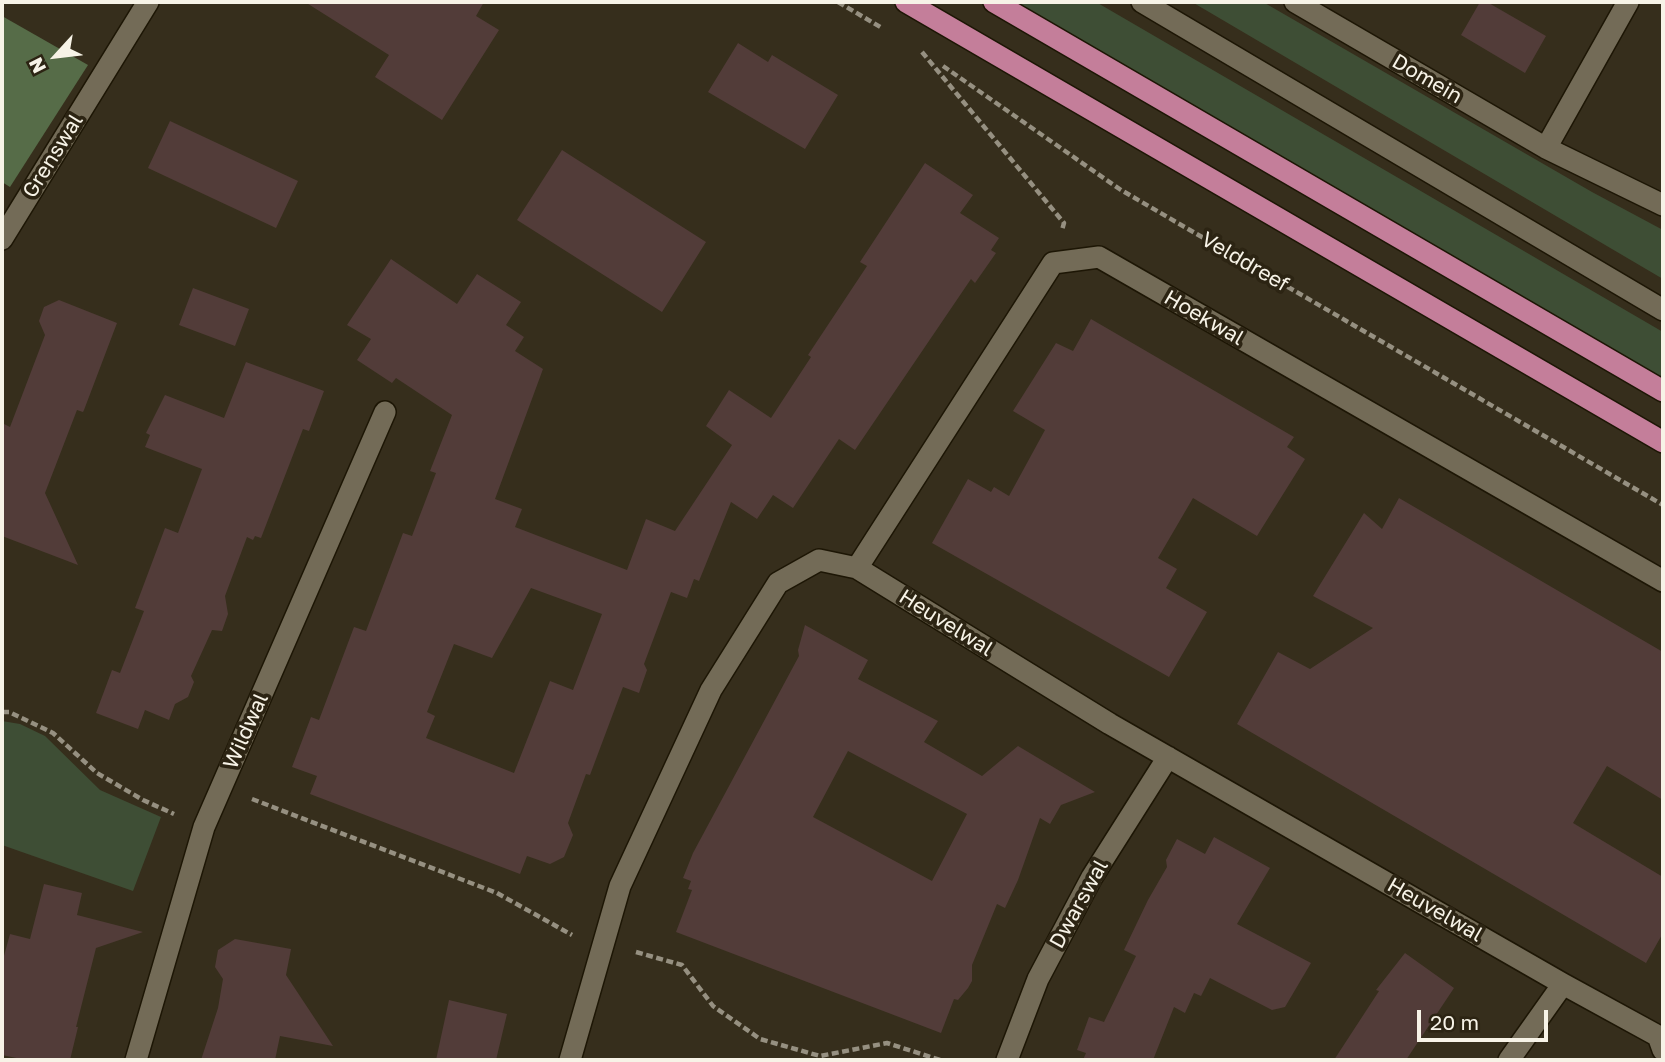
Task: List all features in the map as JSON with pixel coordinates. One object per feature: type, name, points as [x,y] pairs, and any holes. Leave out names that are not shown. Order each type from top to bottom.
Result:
[{"type":"main road","points":[[906,2],[1663,442]]},
{"type":"main road","points":[[994,2],[1663,391]]},
{"type":"street","name":"Grenswal","points":[[2,239],[148,2]]},
{"type":"street","points":[[1142,2],[1663,310]]},
{"type":"street","points":[[1546,148],[1629,2]]},
{"type":"street","name":"Domein","points":[[1305,4],[1546,148],[1663,205]]},
{"type":"street","name":"Hoekwal","points":[[1053,263],[1099,257],[1663,581]]},
{"type":"street","points":[[857,568],[1053,263]]},
{"type":"street","name":"Wildwal","points":[[136,1060],[204,827],[385,412]]},
{"type":"street","name":"Heuvelwal","points":[[570,1060],[620,886],[711,690],[778,583],[819,560],[857,568],[1098,717],[1662,1038]]},
{"type":"street","name":"Dwarswal","points":[[1007,1060],[1038,979],[1068,922],[1092,877],[1168,757]]},
{"type":"street","points":[[1509,1060],[1563,984]]},
{"type":"path","points":[[838,2],[884,29]]},
{"type":"path","name":"Velddreef","points":[[1053,263],[1064,223],[919,49],[1121,190],[1663,505]]},
{"type":"path","points":[[2,712],[9,712],[53,733],[97,773],[143,800],[204,827]]},
{"type":"path","points":[[222,787],[497,893],[601,951],[635,952],[682,965],[713,1006],[760,1039],[820,1056],[887,1043],[940,1060]]},
{"type":"green space","points":[[1016,2],[1096,2],[1663,332],[1663,379]]},
{"type":"green space","points":[[1192,2],[1263,2],[1592,192],[1663,230],[1663,279]]},
{"type":"green space","points":[[2,16],[88,65],[10,187],[2,182]]},
{"type":"green space","points":[[2,721],[20,724],[45,736],[100,790],[161,817],[133,891],[2,845]]},
{"type":"building","points":[[305,2],[484,2],[476,16],[499,30],[442,120],[375,77],[389,55]]},
{"type":"building","points":[[1480,2],[1487,2],[1546,36],[1525,73],[1461,35]]},
{"type":"building","points":[[738,43],[768,62],[772,55],[838,95],[805,149],[708,92]]},
{"type":"building","points":[[170,121],[298,181],[276,228],[148,168]]},
{"type":"building","points":[[562,150],[706,242],[662,312],[517,220]]},
{"type":"building","points":[[925,163],[973,195],[960,213],[999,238],[991,250],[996,253],[975,283],[971,279],[855,450],[839,439],[793,508],[773,495],[757,519],[731,502],[699,581],[694,579],[687,598],[671,592],[644,664],[647,670],[639,693],[623,687],[590,775],[586,774],[568,823],[573,835],[564,857],[550,864],[527,856],[520,874],[310,794],[317,776],[292,767],[311,717],[319,720],[354,627],[366,631],[403,533],[412,536],[436,473],[430,471],[452,415],[396,378],[392,383],[357,360],[371,339],[347,325],[391,259],[457,304],[477,274],[521,302],[506,325],[524,337],[515,351],[543,369],[495,499],[522,509],[515,527],[627,570],[646,519],[675,531],[732,445],[706,426],[729,390],[771,418],[811,357],[808,355],[867,266],[860,262]],"holes":[[[531,588],[602,614],[573,690],[550,681],[514,773],[426,738],[435,716],[427,712],[454,644],[492,658]]]},
{"type":"building","points":[[193,288],[249,309],[235,346],[179,325]]},
{"type":"building","points":[[59,300],[117,323],[84,410],[77,410],[45,493],[78,565],[2,536],[2,423],[10,427],[45,335],[39,321],[44,307]]},
{"type":"building","points":[[1091,319],[1294,437],[1287,447],[1305,459],[1257,536],[1193,498],[1158,558],[1177,569],[1166,588],[1207,612],[1169,677],[932,543],[968,479],[991,492],[994,487],[1009,496],[1045,430],[1013,411],[1056,343],[1073,351]]},
{"type":"building","points":[[246,362],[324,391],[309,431],[303,429],[261,538],[255,536],[253,540],[247,537],[225,596],[228,614],[222,631],[212,630],[191,676],[194,682],[188,697],[175,704],[169,720],[145,710],[138,729],[96,713],[112,670],[120,673],[144,611],[135,608],[165,528],[178,533],[202,469],[145,447],[150,435],[146,433],[165,395],[224,418]]},
{"type":"building","points":[[1399,498],[1663,652],[1663,800],[1607,766],[1573,823],[1663,877],[1663,933],[1646,963],[1237,724],[1278,652],[1310,669],[1373,628],[1313,596],[1364,513],[1382,529]]},
{"type":"building","points":[[805,625],[868,660],[858,679],[938,721],[924,742],[982,776],[1018,746],[1095,792],[1061,805],[1050,824],[1040,818],[1005,908],[997,904],[972,965],[972,981],[958,1000],[954,999],[941,1033],[676,932],[692,890],[688,889],[691,881],[683,878],[693,853],[799,656],[798,650]],"holes":[[[848,751],[967,814],[932,881],[813,817]]]},
{"type":"building","points":[[1214,837],[1270,868],[1237,924],[1311,963],[1285,1007],[1272,1010],[1210,978],[1201,996],[1194,993],[1185,1013],[1174,1007],[1153,1060],[1083,1060],[1086,1053],[1077,1050],[1089,1017],[1104,1022],[1136,956],[1124,950],[1167,867],[1166,860],[1177,839],[1205,854]]},
{"type":"building","points":[[44,884],[82,893],[77,915],[143,932],[96,948],[70,1060],[26,1060],[2,1055],[2,963],[10,934],[30,939]]},
{"type":"building","points":[[235,939],[291,949],[286,975],[333,1046],[280,1036],[275,1060],[201,1060],[218,1008],[223,979],[215,967],[218,950]]},
{"type":"building","points":[[1405,953],[1454,988],[1406,1060],[1334,1060],[1379,991],[1376,990]]},
{"type":"building","points":[[449,1000],[507,1014],[496,1060],[436,1060]]}]
